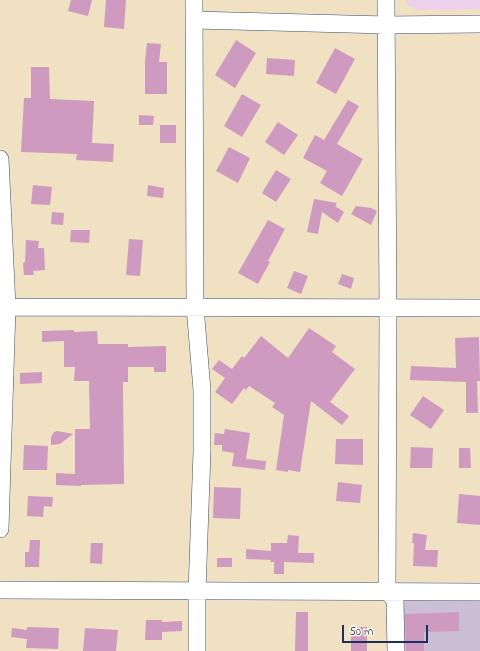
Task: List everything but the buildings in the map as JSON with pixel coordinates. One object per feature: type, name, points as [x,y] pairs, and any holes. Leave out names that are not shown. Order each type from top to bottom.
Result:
[{"type":"street","points":[[194,0],[195,307],[202,390],[197,651]]},
{"type":"street","points":[[386,0],[388,308],[387,591],[396,600],[396,651]]},
{"type":"street","points":[[194,20],[386,25],[480,24]]},
{"type":"street","points":[[0,159],[4,219],[0,529]]},
{"type":"street","points":[[4,307],[480,308]]},
{"type":"street","points":[[0,590],[480,592]]},
{"type":"shaded area","points":[[406,0],[480,0],[480,9],[420,10],[407,5]]},
{"type":"shaded area","points":[[480,600],[480,651],[399,651],[399,601]]}]
